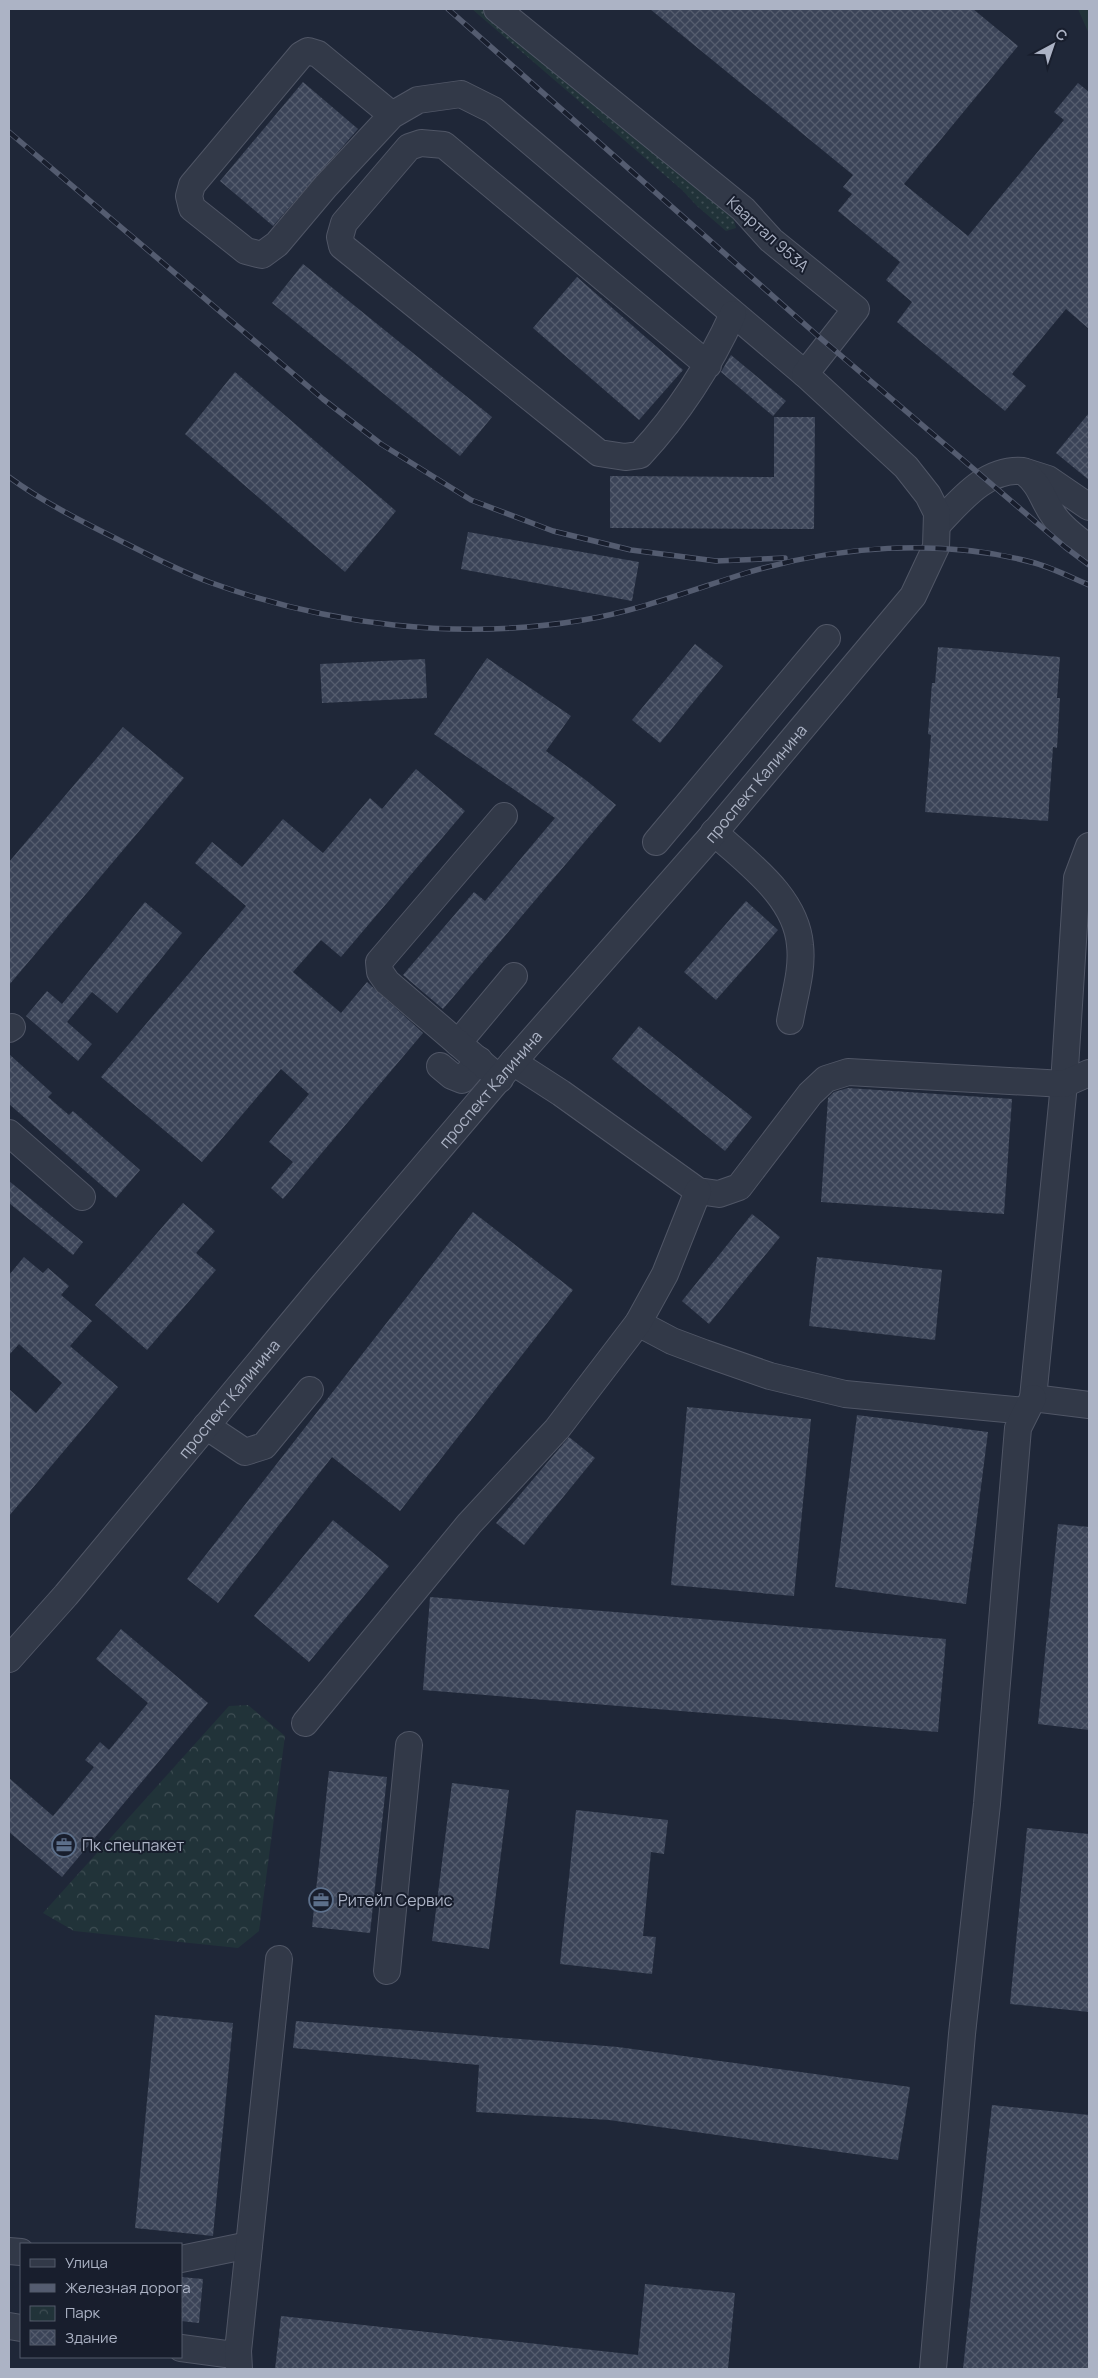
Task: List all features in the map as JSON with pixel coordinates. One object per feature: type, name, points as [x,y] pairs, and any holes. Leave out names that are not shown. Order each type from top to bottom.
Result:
[{"type":"street","name":"Квартал 953А","points":[[497,9],[743,209],[771,240],[856,309],[806,374]]},
{"type":"street","points":[[392,115],[318,54],[308,52],[301,55],[192,185],[189,196],[192,208],[246,251],[262,255],[277,244],[325,187],[392,115],[418,100],[461,94],[493,110],[732,314],[806,374],[910,472],[925,490],[935,514],[962,499],[986,479],[1005,471],[1022,471],[1048,479],[1089,507]]},
{"type":"street","points":[[708,365],[444,145],[421,143],[409,147],[344,223],[340,236],[342,246],[599,453],[625,457],[640,455],[669,424],[708,365],[732,314]]},
{"type":"street","points":[[1022,471],[1040,488],[1055,517],[1072,536],[1089,548]]},
{"type":"street","name":"проспект Калинина","points":[[9,1659],[66,1595],[206,1426],[507,1071],[714,832],[913,596],[936,547],[935,514]]},
{"type":"street","points":[[656,842],[827,638]]},
{"type":"street","points":[[504,816],[379,962],[380,972],[387,982],[479,1060],[562,1094],[698,1191],[719,1194],[739,1187],[810,1094],[826,1079],[848,1072],[1064,1084],[1089,1073]]},
{"type":"street","points":[[714,832],[767,882],[783,900],[795,922],[800,945],[799,969],[790,1021]]},
{"type":"street","points":[[933,2369],[962,2034],[987,1804],[1018,1428],[1029,1404],[1064,1084],[1080,961],[1076,878],[1089,846]]},
{"type":"street","points":[[458,1043],[514,976]]},
{"type":"street","points":[[440,1066],[452,1076],[462,1080],[479,1060]]},
{"type":"street","points":[[9,1133],[82,1198]]},
{"type":"street","points":[[305,1723],[468,1524],[557,1429],[638,1322],[665,1274],[698,1191]]},
{"type":"street","points":[[638,1322],[672,1341],[770,1376],[845,1394],[1029,1404],[1089,1405]]},
{"type":"street","points":[[206,1426],[245,1452],[264,1446],[310,1390]]},
{"type":"street","points":[[387,1971],[409,1745]]},
{"type":"street","points":[[182,2348],[226,2354],[239,2360],[279,1960]]},
{"type":"street","points":[[182,2259],[249,2245]]},
{"type":"green space","points":[[472,9],[490,9],[733,217],[736,228],[726,231],[682,190]]},
{"type":"green space","points":[[1078,9],[1089,9],[1089,34]]},
{"type":"green space","points":[[248,1705],[285,1736],[259,1931],[238,1948],[74,1931],[43,1913],[229,1706]]},
{"type":"building","points":[[650,9],[973,9],[1018,46],[904,184],[968,236],[1064,120],[1054,112],[1078,83],[1089,92],[1089,329],[1066,309],[1012,374],[1026,386],[1005,411],[897,322],[912,302],[886,280],[900,262],[838,211],[852,194],[843,187],[853,175]]},
{"type":"building","points":[[303,82],[358,129],[273,226],[220,181]]},
{"type":"building","points":[[303,264],[492,417],[460,456],[272,303]]},
{"type":"building","points":[[577,277],[683,370],[639,420],[533,328]]},
{"type":"building","points":[[731,355],[786,401],[773,416],[721,372]]},
{"type":"building","points":[[235,372],[396,511],[345,572],[185,434]]},
{"type":"building","points":[[1089,413],[1089,480],[1056,453]]},
{"type":"building","points":[[774,417],[815,417],[814,529],[610,528],[610,476],[774,477]]},
{"type":"building","points":[[468,532],[639,562],[632,601],[461,569]]},
{"type":"building","points":[[695,644],[723,666],[660,743],[632,720]]},
{"type":"building","points":[[938,647],[1060,657],[1057,698],[1060,698],[1057,748],[1053,747],[1048,821],[925,812],[931,735],[928,734],[932,683],[935,683]]},
{"type":"building","points":[[487,658],[571,716],[546,751],[616,805],[443,1009],[403,975],[474,892],[485,901],[555,818],[434,734]]},
{"type":"building","points":[[425,659],[427,698],[322,703],[320,664]]},
{"type":"building","points":[[123,727],[184,778],[9,985],[9,862]]},
{"type":"building","points":[[416,769],[465,811],[341,957],[321,940],[293,972],[341,1013],[367,982],[423,1033],[283,1199],[271,1188],[293,1162],[269,1142],[309,1094],[281,1069],[202,1162],[101,1077],[246,906],[195,863],[212,842],[242,867],[283,819],[323,853],[370,798],[382,809]]},
{"type":"building","points":[[746,901],[778,930],[716,1000],[684,972]]},
{"type":"building","points":[[145,902],[182,933],[117,1013],[92,992],[67,1022],[92,1044],[78,1061],[26,1016],[47,991],[62,1004]]},
{"type":"building","points":[[639,1026],[752,1117],[725,1151],[612,1059]]},
{"type":"building","points":[[9,1054],[52,1093],[48,1097],[69,1115],[73,1111],[140,1170],[116,1198],[9,1104]]},
{"type":"building","points":[[848,1088],[1012,1099],[1004,1214],[821,1202],[828,1098],[834,1092]]},
{"type":"building","points":[[9,1181],[83,1242],[73,1255],[9,1203]]},
{"type":"building","points":[[183,1203],[215,1231],[196,1253],[216,1270],[147,1350],[95,1305]]},
{"type":"building","points":[[473,1212],[573,1290],[400,1511],[332,1457],[218,1603],[187,1579]]},
{"type":"building","points":[[752,1214],[780,1237],[709,1324],[682,1301]]},
{"type":"building","points":[[24,1257],[43,1273],[48,1268],[69,1286],[61,1295],[92,1321],[70,1346],[118,1387],[9,1516],[9,1389],[36,1413],[62,1383],[19,1344],[9,1355],[9,1275]]},
{"type":"building","points":[[817,1257],[942,1270],[935,1340],[809,1326]]},
{"type":"building","points":[[687,1407],[811,1419],[794,1596],[671,1585]]},
{"type":"building","points":[[857,1415],[988,1432],[966,1604],[835,1587]]},
{"type":"building","points":[[569,1437],[595,1458],[524,1545],[496,1523]]},
{"type":"building","points":[[333,1520],[389,1566],[309,1662],[254,1616]]},
{"type":"building","points":[[1058,1524],[1089,1527],[1089,1730],[1038,1724]]},
{"type":"building","points":[[430,1597],[946,1639],[938,1732],[423,1690]]},
{"type":"building","points":[[121,1629],[208,1703],[62,1877],[9,1832],[9,1778],[53,1816],[94,1767],[85,1760],[100,1742],[109,1750],[148,1703],[96,1659]]},
{"type":"building","points":[[329,1771],[387,1777],[370,1933],[312,1927]]},
{"type":"building","points":[[452,1783],[509,1790],[489,1949],[432,1941]]},
{"type":"building","points":[[576,1810],[668,1820],[664,1854],[651,1852],[643,1936],[656,1937],[652,1974],[560,1964]]},
{"type":"building","points":[[1027,1828],[1089,1834],[1089,2012],[1010,2004]]},
{"type":"building","points":[[155,2015],[233,2023],[213,2236],[135,2228]]},
{"type":"building","points":[[296,2021],[618,2047],[910,2087],[898,2160],[609,2120],[476,2112],[479,2065],[293,2048]]},
{"type":"building","points":[[992,2105],[1089,2115],[1089,2369],[963,2369]]},
{"type":"building","points":[[182,2277],[203,2279],[199,2323],[182,2321]]},
{"type":"building","points":[[645,2284],[735,2293],[728,2369],[275,2369],[281,2316],[638,2355]]},
{"type":"railway","points":[[448,9],[818,336],[1065,547],[1089,565]]},
{"type":"railway","points":[[9,132],[323,399],[381,444],[471,500],[553,531],[631,550],[716,561],[785,558]]},
{"type":"railway","points":[[9,477],[35,495],[75,518],[162,562],[209,582],[254,597],[300,609],[394,625],[441,629],[489,629],[583,620],[645,606],[746,573],[780,564],[852,551],[888,548],[925,548],[997,554],[1053,569],[1089,585]]},
{"type":"place","name":"Пк спецпакет","points":[[64,1845]]},
{"type":"place","name":"Ритейл Сервис","points":[[321,1900]]}]
